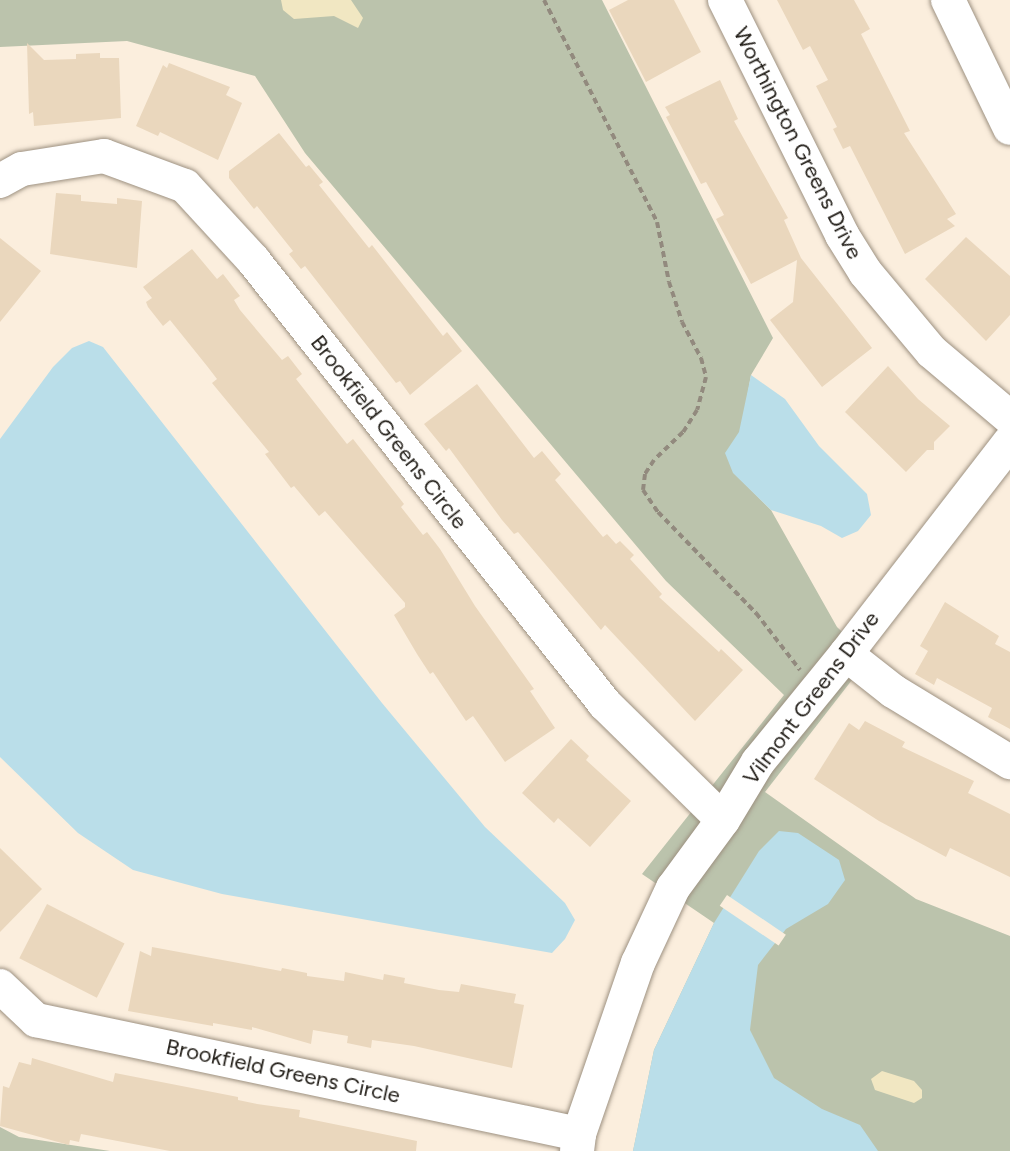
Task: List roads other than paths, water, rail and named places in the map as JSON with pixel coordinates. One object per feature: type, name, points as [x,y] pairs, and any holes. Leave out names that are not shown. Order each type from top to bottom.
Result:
[{"type":"street","name":"Worthington Greens Drive","points":[[725,0],[842,235],[865,272],[932,352],[1010,418]]},
{"type":"street","points":[[948,0],[1010,128]]},
{"type":"street","name":"Brookfield Greens Circle","points":[[0,181],[22,169],[104,156],[185,186],[253,260],[605,704],[723,820]]},
{"type":"street","name":"Vilmont Greens Drive","points":[[578,1143],[638,963],[673,888],[723,820],[758,762],[1010,442]]},
{"type":"street","points":[[846,654],[893,691],[1010,762]]},
{"type":"street","name":"Brookfield Greens Circle","points":[[0,986],[36,1020],[578,1143]]},
{"type":"water","points":[[89,341],[103,347],[382,703],[485,827],[565,903],[575,920],[565,939],[552,953],[222,894],[133,870],[78,833],[0,757],[0,439],[53,367],[72,348]]},
{"type":"water","points":[[751,375],[785,399],[819,446],[867,494],[871,515],[858,531],[842,538],[821,526],[771,510],[733,473],[725,453],[739,432]]},
{"type":"water","points":[[779,831],[798,833],[839,860],[845,880],[828,904],[786,929],[758,965],[750,1030],[774,1078],[822,1109],[860,1125],[878,1151],[633,1151],[654,1050],[714,923],[759,851]]}]
